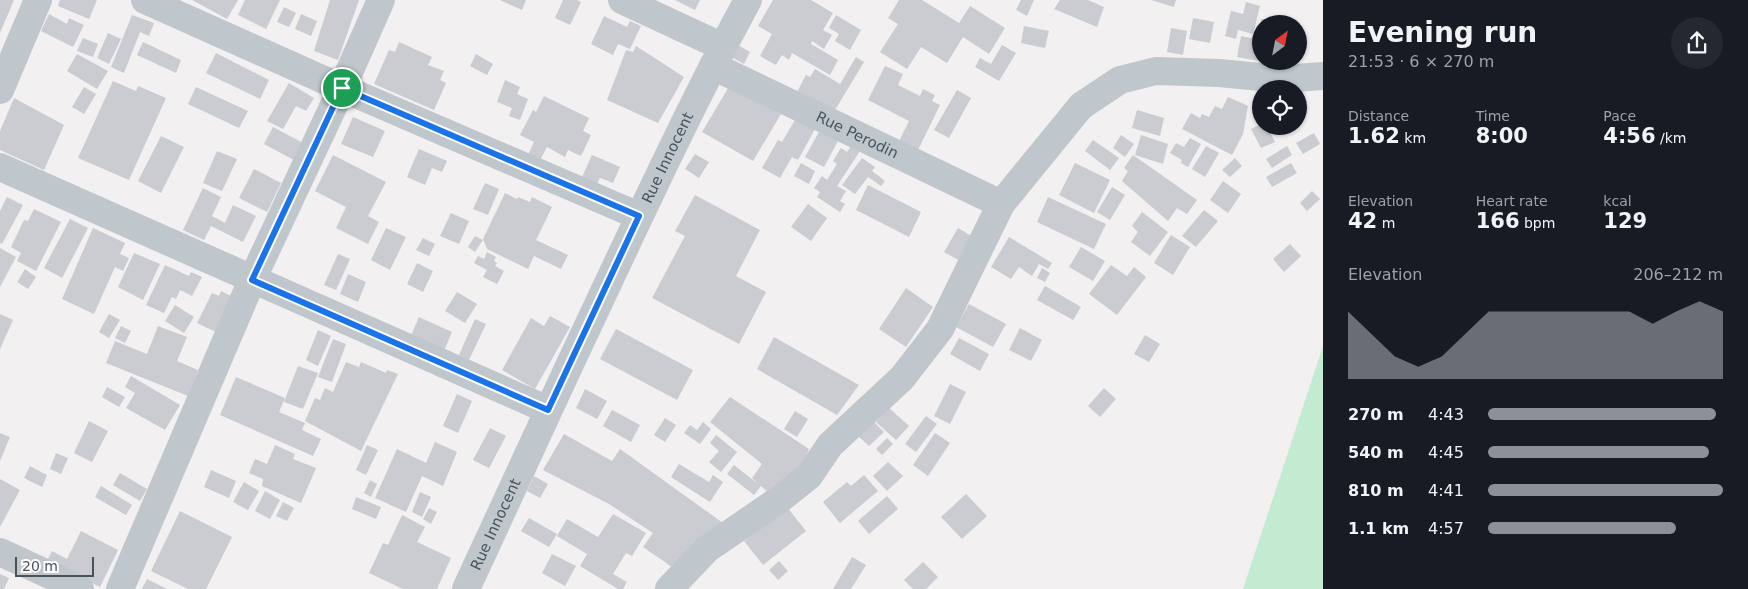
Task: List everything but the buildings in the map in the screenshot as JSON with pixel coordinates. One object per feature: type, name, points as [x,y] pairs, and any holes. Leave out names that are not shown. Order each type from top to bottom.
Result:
[{"type":"street","points":[[0,90],[38,0]]},
{"type":"street","points":[[145,0],[342,88],[639,216]]},
{"type":"street","points":[[120,589],[252,280],[381,0]]},
{"type":"street","name":"Rue Perodin","points":[[622,0],[718,56],[1001,204]]},
{"type":"street","name":"Rue Innocent","points":[[466,589],[639,216],[718,56],[748,0]]},
{"type":"street","points":[[669,589],[707,549],[780,499],[809,476],[830,445],[902,378],[940,329],[1001,204],[1081,106],[1120,80],[1156,71],[1219,73],[1281,79],[1323,76]]},
{"type":"street","points":[[0,167],[548,410]]},
{"type":"street","points":[[0,552],[80,589]]},
{"type":"green space","points":[[1323,346],[1323,589],[1243,589]]},
{"type":"route","points":[[342,88],[639,216],[548,410],[252,280],[342,88]]}]
